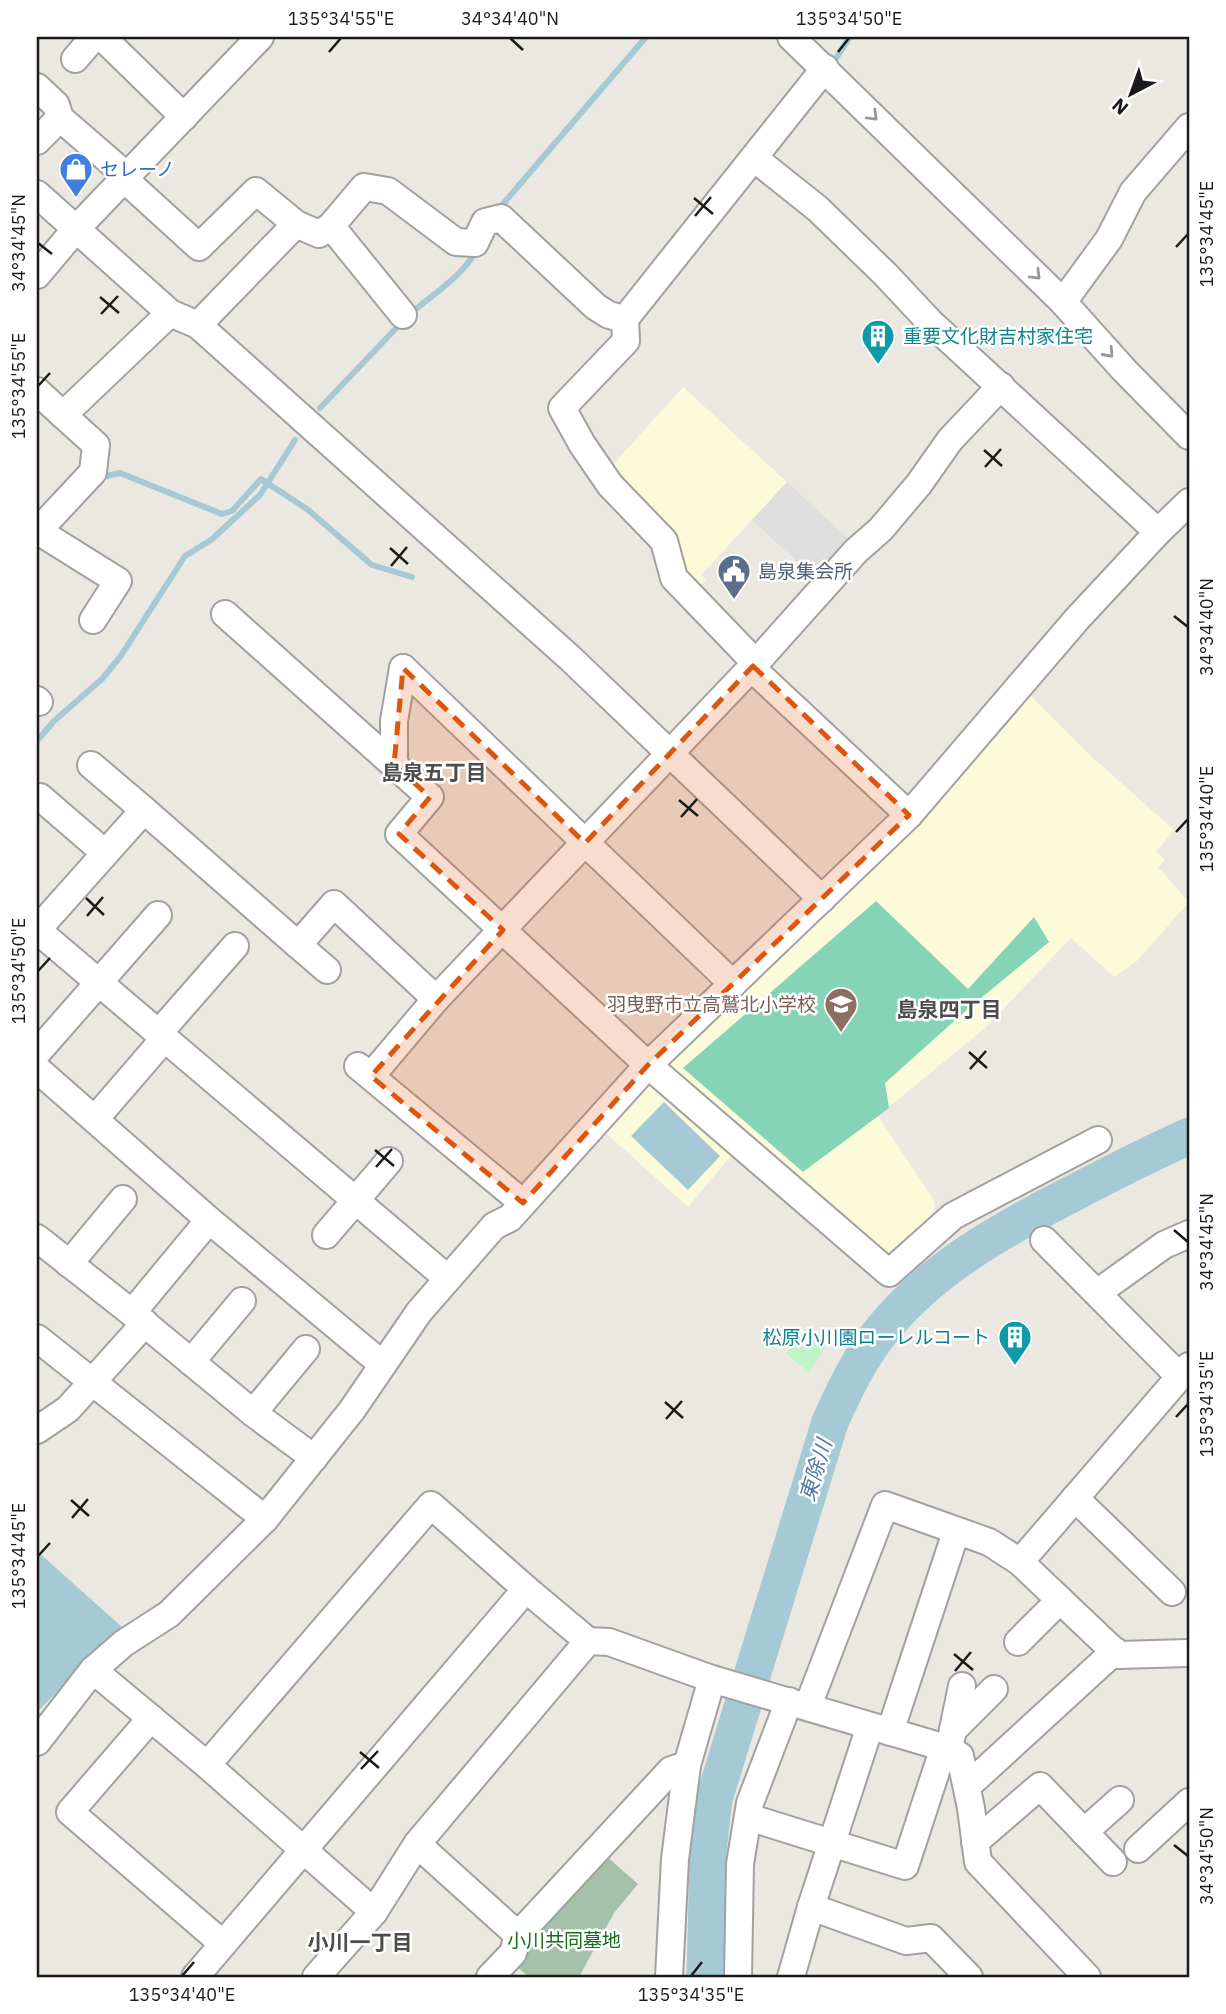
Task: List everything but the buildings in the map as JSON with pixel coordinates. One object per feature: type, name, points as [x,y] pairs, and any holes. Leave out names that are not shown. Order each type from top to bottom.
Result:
[{"type":"street","points":[[75,59],[94,37]]},
{"type":"street","points":[[102,37],[184,117]]},
{"type":"street","points":[[37,275],[75,230],[260,37]]},
{"type":"street","points":[[791,37],[1063,302],[1189,436]]},
{"type":"street","points":[[825,68],[625,319],[626,341],[562,408],[610,485],[664,541],[674,578],[749,656],[757,673],[909,815]]},
{"type":"street","points":[[37,87],[56,105],[61,118],[127,176],[133,187],[199,247],[256,191],[296,224],[319,234],[331,226],[364,187],[388,191],[456,242],[475,243],[485,222],[501,218],[596,307],[625,319]]},
{"type":"street","points":[[37,141],[61,118]]},
{"type":"street","points":[[1063,302],[1109,239],[1133,192],[1189,127]]},
{"type":"street","points":[[754,158],[818,209],[930,322],[1158,532]]},
{"type":"street","points":[[37,194],[170,313],[198,325],[457,555],[822,899]]},
{"type":"street","points":[[198,325],[296,224]]},
{"type":"street","points":[[331,226],[403,314]]},
{"type":"street","points":[[93,620],[118,581],[37,532],[93,472],[96,445],[46,406],[170,313]]},
{"type":"street","points":[[523,1203],[364,1071],[503,930],[753,666],[856,551],[881,529],[919,484],[950,440],[1000,386]]},
{"type":"street","points":[[37,1742],[93,1670],[124,1643],[169,1614],[265,1519],[352,1410],[382,1364],[447,1278],[494,1226],[510,1218],[648,1065],[909,815],[1028,678],[1030,671],[1189,502]]},
{"type":"street","points":[[225,614],[430,797],[399,834],[648,1065],[889,1273],[953,1216],[1098,1140]]},
{"type":"street","points":[[394,765],[394,721],[403,667],[733,984]]},
{"type":"street","points":[[91,765],[327,970]]},
{"type":"street","points":[[38,798],[106,853]]},
{"type":"street","points":[[144,810],[37,930],[447,1278]]},
{"type":"street","points":[[298,945],[334,904],[436,999]]},
{"type":"street","points":[[37,1053],[158,915]]},
{"type":"street","points":[[95,1119],[235,946]]},
{"type":"street","points":[[37,1069],[209,1220],[382,1364]]},
{"type":"street","points":[[326,1235],[389,1161]]},
{"type":"street","points":[[69,1264],[123,1199]]},
{"type":"street","points":[[37,1430],[68,1409],[93,1382],[209,1220]]},
{"type":"street","points":[[1097,1293],[1164,1245],[1189,1234]]},
{"type":"street","points":[[37,1238],[253,1413],[314,1458]]},
{"type":"street","points":[[1020,1562],[1184,1371],[1097,1293],[1044,1240]]},
{"type":"street","points":[[191,1362],[242,1301]]},
{"type":"street","points":[[37,1338],[265,1519]]},
{"type":"street","points":[[253,1413],[306,1349]]},
{"type":"street","points":[[1075,1498],[1172,1592]]},
{"type":"street","points":[[207,1765],[431,1505],[588,1641],[610,1642],[712,1679],[880,1729],[948,1742],[960,1756],[971,1808],[978,1862],[1087,1977]]},
{"type":"street","points":[[738,1977],[740,1864],[750,1802],[767,1753],[884,1505],[989,1542],[1020,1562],[1118,1655],[1189,1653]]},
{"type":"street","points":[[791,1977],[831,1844],[880,1729],[956,1532]]},
{"type":"street","points":[[195,1977],[526,1589]]},
{"type":"street","points":[[1018,1642],[1060,1600]]},
{"type":"street","points":[[316,1977],[374,1912],[417,1844],[588,1641]]},
{"type":"street","points":[[973,1781],[1115,1651]]},
{"type":"street","points":[[93,1670],[207,1765],[374,1912]]},
{"type":"street","points":[[669,1977],[675,1859],[687,1765],[712,1679]]},
{"type":"street","points":[[748,1817],[905,1866],[948,1742],[962,1686]]},
{"type":"street","points":[[948,1742],[994,1689]]},
{"type":"street","points":[[151,1718],[70,1812],[223,1944]]},
{"type":"street","points":[[504,1973],[518,1935],[671,1770],[687,1765]]},
{"type":"street","points":[[975,1842],[1040,1786],[1112,1862]]},
{"type":"street","points":[[1084,1832],[1120,1800]]},
{"type":"street","points":[[1138,1849],[1189,1802]]},
{"type":"street","points":[[417,1844],[518,1935]]},
{"type":"street","points":[[811,1907],[906,1941],[931,1938],[969,1977]]},
{"type":"highlighted area","points":[[753,666],[909,815],[648,1065],[523,1203],[371,1076],[503,930],[399,834],[430,797],[394,765],[403,668],[585,843]]},
{"type":"shaded area","points":[[683,387],[787,482],[701,575],[706,579],[698,588],[610,468]]},
{"type":"shaded area","points":[[787,482],[854,544],[819,582],[752,520]]},
{"type":"shaded area","points":[[1030,695],[1091,756],[1174,830],[1156,852],[1165,860],[1158,867],[1189,902],[1137,961],[1114,977],[1071,938],[984,1029],[878,1116],[934,1200],[935,1207],[933,1217],[896,1257],[886,1257],[669,1071],[670,1063],[917,823]]},
{"type":"shaded area","points":[[646,1077],[737,1149],[688,1207],[599,1127]]},
{"type":"green space","points":[[876,901],[968,989],[1034,917],[1049,942],[970,1007],[885,1083],[889,1108],[803,1172],[683,1068]]},
{"type":"green space","points":[[808,1327],[827,1343],[809,1373],[786,1353]]},
{"type":"green space","name":"小川共同墓地","points":[[605,1855],[638,1884],[614,1913],[579,1977],[529,1977],[515,1965],[527,1948],[538,1923]]},
{"type":"water","points":[[664,1102],[720,1156],[688,1190],[631,1136]]},
{"type":"water","points":[[37,1551],[122,1627],[37,1712]]},
{"type":"waterway","points":[[497,211],[646,37]]},
{"type":"waterway","points":[[832,64],[850,37]]},
{"type":"waterway","points":[[410,314],[456,276],[477,249]]},
{"type":"waterway","points":[[320,408],[402,322]]},
{"type":"waterway","points":[[37,741],[54,721],[102,679],[120,657],[185,556],[211,540],[260,495],[295,440]]},
{"type":"waterway","points":[[98,478],[120,473],[222,514],[232,511],[261,479],[307,509],[372,565],[412,577]]},
{"type":"waterway","name":"東除川","points":[[705,1977],[708,1852],[714,1799],[830,1422],[860,1362],[883,1329],[902,1308],[922,1288],[967,1254],[1039,1211],[1189,1136]]},
{"type":"place","name":"セレーノ","points":[[76,199]]},
{"type":"place","name":"重要文化財吉村家住宅","points":[[878,366]]},
{"type":"place","name":"島泉集会所","points":[[734,601]]},
{"type":"place","name":"羽曳野市立高鷲北小学校","points":[[841,1034]]},
{"type":"place","name":"松原小川園ローレルコート","points":[[1015,1367]]},
{"type":"district","name":"島泉五丁目","points":[[434,772]]},
{"type":"district","name":"島泉四丁目","points":[[949,1009]]},
{"type":"district","name":"小川一丁目","points":[[360,1942]]}]
